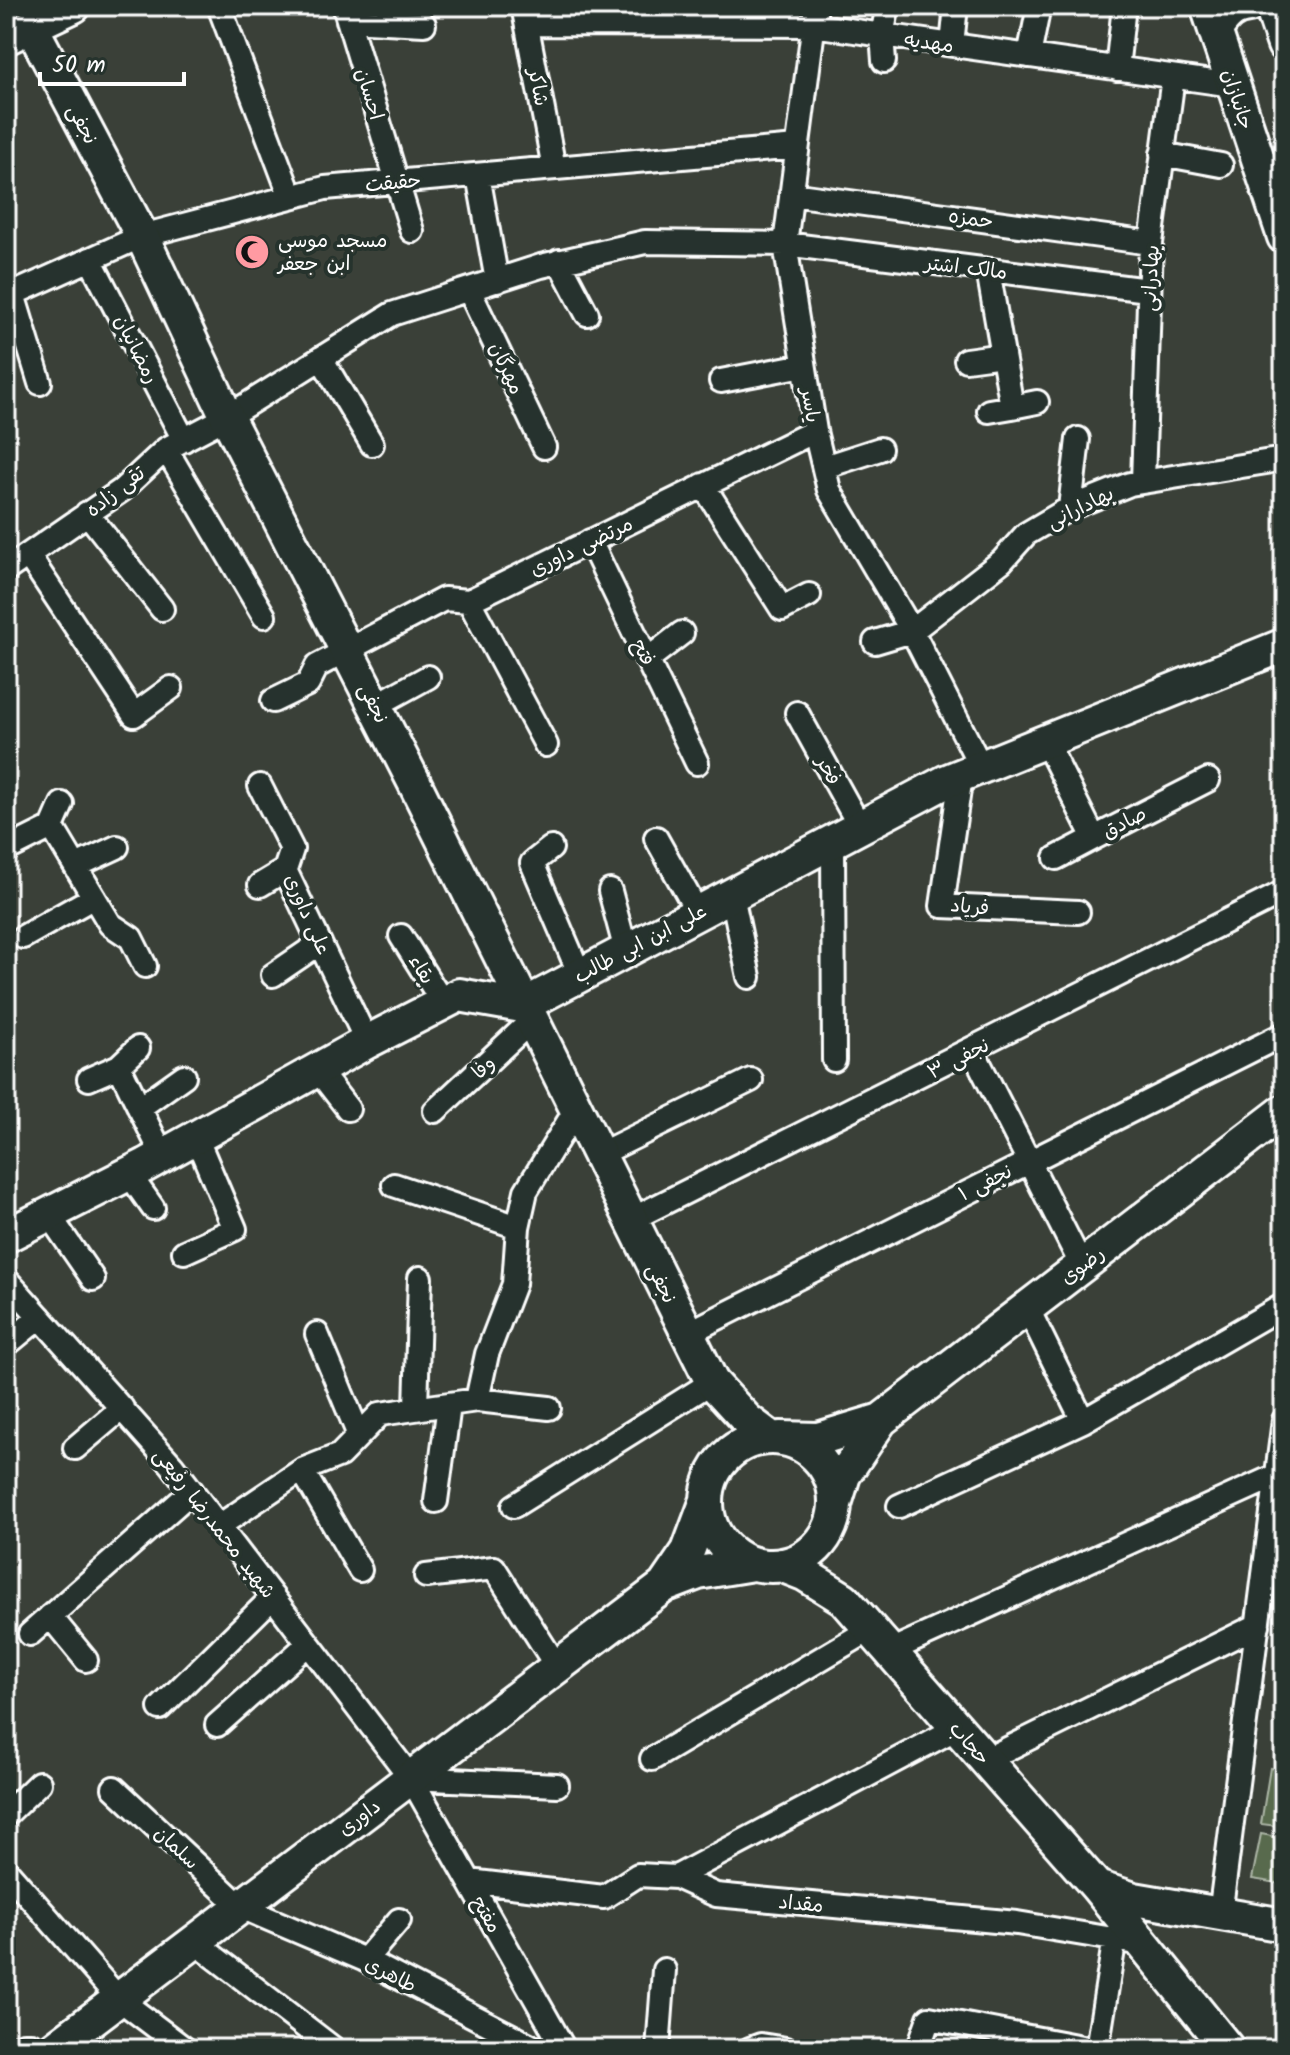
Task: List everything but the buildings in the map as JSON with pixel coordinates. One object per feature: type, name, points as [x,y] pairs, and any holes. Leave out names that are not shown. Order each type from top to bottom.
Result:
[{"type":"street","points":[[19,23],[74,6]]},
{"type":"street","points":[[219,6],[291,197]]},
{"type":"street","points":[[884,61],[882,35],[888,6]]},
{"type":"street","points":[[952,45],[956,6]]},
{"type":"street","points":[[1029,56],[1039,6]]},
{"type":"street","points":[[1117,69],[1124,6]]},
{"type":"street","points":[[1211,18],[1224,16],[1240,6],[1263,8],[1284,45]]},
{"type":"street","points":[[346,13],[424,24]]},
{"type":"street","name":"احسان","points":[[346,13],[412,231]]},
{"type":"street","name":"مهدیه","points":[[525,15],[814,16],[882,35],[1233,85]]},
{"type":"street","name":"شاکر","points":[[525,15],[554,168]]},
{"type":"street","name":"یاسر","points":[[814,16],[785,244],[815,431],[829,490],[912,631],[971,772]]},
{"type":"street","name":"جانبازان","points":[[1211,18],[1284,237]]},
{"type":"street","name":"نجفی","points":[[19,23],[142,236],[227,417],[347,650],[712,1382]]},
{"type":"street","name":"بهادرانی","points":[[1143,481],[1151,243],[1173,77]]},
{"type":"street","name":"حقیقت","points":[[10,295],[142,236],[325,188],[797,147]]},
{"type":"street","points":[[1162,154],[1221,165]]},
{"type":"street","points":[[478,175],[497,281]]},
{"type":"street","name":"حمزه","points":[[791,194],[1151,243]]},
{"type":"street","name":"مالک اشتر","points":[[497,281],[559,261],[645,242],[785,244],[1148,290]]},
{"type":"street","name":"رمضانیان","points":[[90,259],[175,444],[264,616]]},
{"type":"street","points":[[559,261],[587,314]]},
{"type":"street","points":[[988,270],[1012,407]]},
{"type":"street","name":"تقی زاده","points":[[6,570],[122,490],[175,444],[227,417],[392,314],[497,281]]},
{"type":"street","name":"مهرگان","points":[[469,290],[544,447]]},
{"type":"street","points":[[10,295],[40,383]]},
{"type":"street","points":[[966,360],[1003,355]]},
{"type":"street","points":[[321,358],[372,444]]},
{"type":"street","points":[[721,381],[804,365]]},
{"type":"street","points":[[989,411],[1037,402]]},
{"type":"street","name":"مرتضی داوری","points":[[273,701],[308,684],[317,666],[444,599],[469,601],[815,431]]},
{"type":"street","points":[[1070,508],[1078,439]]},
{"type":"street","points":[[824,467],[880,449]]},
{"type":"street","name":"بهادارانی","points":[[912,631],[1002,561],[1026,534],[1070,508],[1143,481],[1284,459]]},
{"type":"street","points":[[703,485],[782,609],[809,595]]},
{"type":"street","points":[[87,513],[162,609]]},
{"type":"street","name":"فتح","points":[[590,541],[697,763]]},
{"type":"street","points":[[28,555],[134,715],[171,688]]},
{"type":"street","points":[[469,601],[546,745]]},
{"type":"street","points":[[875,642],[912,631]]},
{"type":"street","points":[[647,660],[682,633]]},
{"type":"street","name":"علی ابن ابی طالب","points":[[526,1014],[580,975],[971,772],[1284,645]]},
{"type":"street","points":[[375,706],[428,677]]},
{"type":"street","name":"فخر","points":[[797,713],[847,834]]},
{"type":"street","name":"صادق","points":[[1046,742],[1094,838],[1208,780]]},
{"type":"street","name":"فریاد","points":[[971,772],[942,906],[1078,912]]},
{"type":"street","name":"علی داوری","points":[[260,786],[292,849],[285,870],[367,1042]]},
{"type":"street","points":[[6,850],[52,827],[62,804]]},
{"type":"street","points":[[52,827],[110,924],[131,938],[145,966]]},
{"type":"street","points":[[834,1060],[847,834]]},
{"type":"street","points":[[656,838],[698,913]]},
{"type":"street","points":[[1056,858],[1094,838]]},
{"type":"street","points":[[76,866],[117,847]]},
{"type":"street","points":[[551,848],[532,863],[580,975]]},
{"type":"street","points":[[260,885],[285,870]]},
{"type":"street","points":[[610,891],[626,951]]},
{"type":"street","name":"نجفی ۳","points":[[630,1220],[973,1051],[1284,892]]},
{"type":"street","points":[[732,895],[749,977]]},
{"type":"street","points":[[23,937],[94,897]]},
{"type":"street","name":"بقاء","points":[[401,936],[443,1003]]},
{"type":"street","points":[[273,975],[320,943]]},
{"type":"street","points":[[6,1236],[163,1156],[317,1069],[459,995],[526,1014]]},
{"type":"street","name":"وفا","points":[[435,1111],[526,1014]]},
{"type":"street","name":"نجفی ۱","points":[[688,1333],[1284,1034]]},
{"type":"street","points":[[89,1079],[119,1066],[138,1048]]},
{"type":"street","points":[[973,1051],[1082,1266]]},
{"type":"street","points":[[119,1066],[163,1156]]},
{"type":"street","points":[[317,1069],[348,1109]]},
{"type":"street","points":[[139,1108],[184,1076]]},
{"type":"street","points":[[598,1155],[751,1080]]},
{"type":"street","points":[[477,1400],[487,1354],[514,1284],[518,1227],[526,1191],[575,1111]]},
{"type":"street","name":"رضوی","points":[[881,1420],[1284,1111]]},
{"type":"street","points":[[184,1252],[235,1229],[196,1137]]},
{"type":"street","points":[[129,1174],[153,1208]]},
{"type":"street","points":[[394,1185],[518,1227]]},
{"type":"street","points":[[49,1215],[93,1279]]},
{"type":"street","points":[[416,1407],[420,1278]]},
{"type":"street","name":"شهید محمدرضا رفیعی","points":[[6,1279],[192,1491],[411,1778]]},
{"type":"street","points":[[899,1506],[1083,1421],[1284,1305]]},
{"type":"street","points":[[1027,1307],[1083,1421]]},
{"type":"street","points":[[6,1345],[40,1317]]},
{"type":"street","points":[[317,1334],[358,1433]]},
{"type":"street","points":[[712,1382],[747,1420],[776,1438],[800,1445],[817,1457],[829,1474],[832,1516],[830,1548],[844,1599]]},
{"type":"street","points":[[712,1382],[721,1436],[709,1520],[719,1540],[734,1555],[804,1574],[844,1599]]},
{"type":"street","points":[[514,1506],[712,1382]]},
{"type":"street","points":[[219,1526],[302,1470],[340,1455],[358,1433],[380,1414],[477,1400],[549,1408]]},
{"type":"street","points":[[436,1501],[449,1405]]},
{"type":"street","points":[[75,1448],[122,1408]]},
{"type":"street","points":[[664,1586],[688,1551],[712,1485],[738,1447],[776,1438],[818,1439],[881,1420]]},
{"type":"street","points":[[664,1586],[698,1573],[794,1562],[813,1551],[832,1516],[844,1475],[881,1420]]},
{"type":"street","points":[[1220,1915],[1281,1472],[1284,1420]]},
{"type":"street","points":[[302,1470],[360,1570]]},
{"type":"street","points":[[652,1759],[880,1640],[1281,1472]]},
{"type":"street","points":[[30,1634],[192,1491]]},
{"type":"street","points":[[426,1576],[494,1568],[557,1667]]},
{"type":"street","name":"داوری","points":[[53,2049],[664,1586]]},
{"type":"street","points":[[160,1708],[273,1597]]},
{"type":"street","name":"حجاب","points":[[844,1599],[1097,1887],[1129,1940],[1166,1972],[1228,2049]]},
{"type":"street","points":[[50,1616],[86,1660]]},
{"type":"street","points":[[985,1760],[1258,1625]]},
{"type":"street","points":[[217,1725],[308,1644]]},
{"type":"street","points":[[676,1877],[957,1728]]},
{"type":"street","points":[[411,1778],[557,1785]]},
{"type":"street","name":"مفتح","points":[[411,1778],[564,2049]]},
{"type":"street","points":[[6,1815],[39,1783]]},
{"type":"street","name":"سلمان","points":[[114,1788],[241,1907]]},
{"type":"street","name":"مقداد","points":[[469,1881],[604,1897],[638,1875],[676,1877],[716,1895],[1017,1923],[1129,1940]]},
{"type":"street","points":[[8,1876],[119,1999],[185,2049]]},
{"type":"street","points":[[1097,1887],[1134,1899],[1284,1925]]},
{"type":"street","name":"طاهری","points":[[241,1907],[365,1960],[537,2049]]},
{"type":"street","points":[[1166,1972],[1160,1956],[1170,1927],[1188,1917],[1220,1915]]},
{"type":"street","points":[[365,1960],[399,1920]]},
{"type":"street","points":[[918,2049],[929,2018],[1094,2049],[1129,1940]]},
{"type":"street","points":[[195,1942],[334,2049]]},
{"type":"street","points":[[658,2049],[664,1970]]},
{"type":"street","points":[[750,2049],[761,2045],[786,2049]]},
{"type":"green space","points":[[1270,1768],[1284,1770],[1284,1827],[1261,1824]]},
{"type":"green space","points":[[1261,1834],[1284,1838],[1284,1884],[1252,1879]]},
{"type":"place","name":"مسجد موسی ابن جعفر","points":[[252,252]]}]
